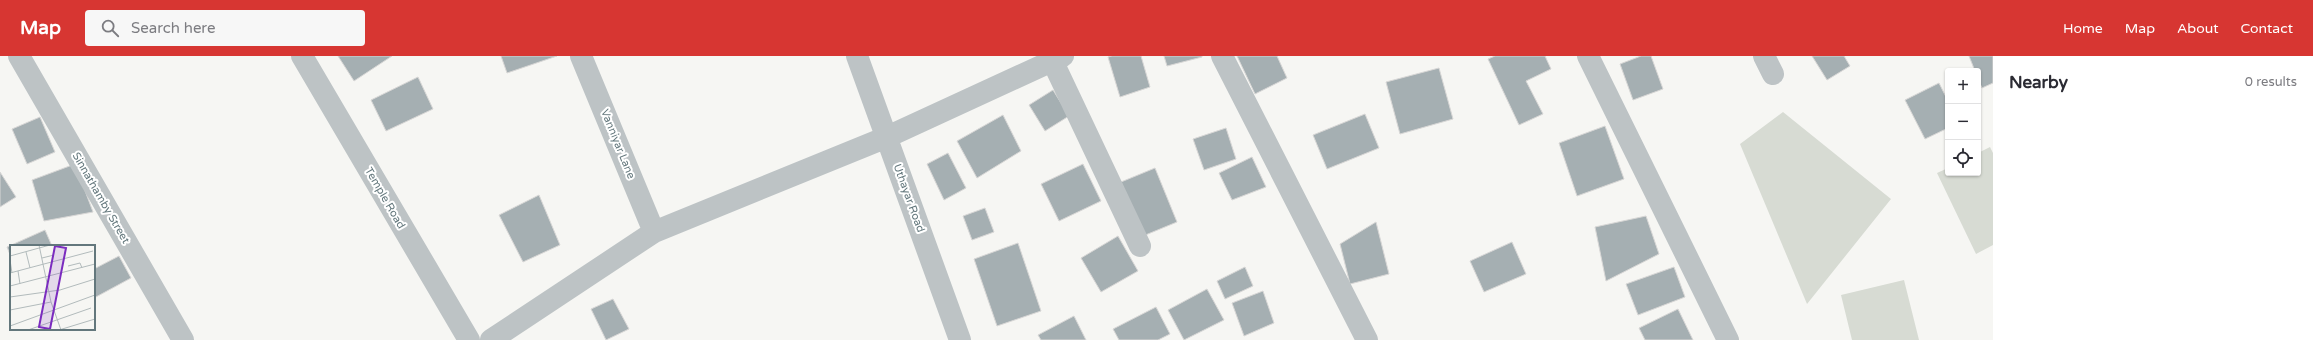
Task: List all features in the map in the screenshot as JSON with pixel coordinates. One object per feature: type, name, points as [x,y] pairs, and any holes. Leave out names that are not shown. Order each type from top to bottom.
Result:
[{"type":"street","name":"Sinnathamby Street","points":[[19,56],[184,340]]},
{"type":"street","name":"Temple Road","points":[[302,56],[469,340]]},
{"type":"street","name":"Vanniyar Lane","points":[[581,56],[654,232]]},
{"type":"street","name":"Uthayar Road","points":[[857,56],[960,340]]},
{"type":"street","points":[[1222,56],[1367,340]]},
{"type":"street","points":[[1588,56],[1728,340]]},
{"type":"street","points":[[491,340],[654,232],[887,137],[1058,58],[1140,246]]},
{"type":"shaded area","points":[[1783,112],[1891,199],[1807,304],[1740,144]]},
{"type":"shaded area","points":[[1990,147],[1993,153],[1993,245],[1976,254],[1937,173],[1945,169],[1945,176],[1981,176],[1981,152]]},
{"type":"shaded area","points":[[1904,280],[1919,340],[1852,340],[1841,295]]},
{"type":"building","points":[[338,56],[392,56],[354,81]]},
{"type":"building","points":[[501,56],[557,56],[507,73]]},
{"type":"building","points":[[1141,56],[1150,87],[1120,97],[1108,57]]},
{"type":"building","points":[[1164,56],[1202,56],[1202,57],[1167,66]]},
{"type":"building","points":[[1237,56],[1277,56],[1287,78],[1255,94]]},
{"type":"building","points":[[1495,56],[1545,56],[1551,69],[1526,81],[1543,114],[1519,125],[1488,59]]},
{"type":"building","points":[[1641,56],[1651,56],[1663,89],[1633,100],[1620,64]]},
{"type":"building","points":[[1812,56],[1844,56],[1850,66],[1827,80]]},
{"type":"building","points":[[1969,56],[1993,56],[1993,83],[1982,88],[1981,68],[1974,68]]},
{"type":"building","points":[[1439,68],[1453,119],[1400,134],[1386,82]]},
{"type":"building","points":[[418,77],[433,109],[386,131],[371,100]]},
{"type":"building","points":[[1939,83],[1945,95],[1945,129],[1925,139],[1905,100]]},
{"type":"building","points":[[1053,90],[1069,116],[1045,131],[1029,105]]},
{"type":"building","points":[[1365,114],[1379,148],[1327,169],[1313,135]]},
{"type":"building","points":[[1003,115],[1021,151],[977,178],[957,141]]},
{"type":"building","points":[[40,117],[55,152],[27,164],[12,129]]},
{"type":"building","points":[[1605,126],[1624,179],[1577,196],[1559,143]]},
{"type":"building","points":[[1226,128],[1236,159],[1204,170],[1193,139]]},
{"type":"building","points":[[948,153],[966,188],[944,200],[927,164]]},
{"type":"building","points":[[1252,157],[1266,187],[1232,200],[1219,173]]},
{"type":"building","points":[[75,164],[93,212],[44,221],[32,180]]},
{"type":"building","points":[[1083,164],[1101,201],[1059,221],[1041,184]]},
{"type":"building","points":[[1155,168],[1177,222],[1143,236],[1121,182]]},
{"type":"building","points":[[0,172],[16,197],[0,207]]},
{"type":"building","points":[[539,195],[560,245],[523,262],[499,215]]},
{"type":"building","points":[[985,208],[994,232],[972,240],[963,216]]},
{"type":"building","points":[[1646,216],[1659,254],[1606,281],[1595,227]]},
{"type":"building","points":[[1376,222],[1389,274],[1350,284],[1340,244]]},
{"type":"building","points":[[45,230],[52,245],[11,245]]},
{"type":"building","points":[[1118,236],[1138,271],[1101,292],[1081,258]]},
{"type":"building","points":[[1512,242],[1526,274],[1484,292],[1470,261]]},
{"type":"building","points":[[1018,243],[1041,311],[997,326],[974,259]]},
{"type":"building","points":[[10,246],[10,254],[7,247]]},
{"type":"building","points":[[119,256],[131,278],[95,297],[95,268]]},
{"type":"building","points":[[1245,267],[1253,286],[1225,299],[1217,281]]},
{"type":"building","points":[[1674,267],[1685,297],[1638,315],[1626,284]]},
{"type":"building","points":[[1207,289],[1224,320],[1184,340],[1168,310]]},
{"type":"building","points":[[1263,291],[1274,323],[1244,336],[1232,303]]},
{"type":"building","points":[[613,299],[629,329],[606,340],[591,309]]},
{"type":"building","points":[[1156,307],[1170,334],[1158,340],[1119,340],[1113,329]]},
{"type":"building","points":[[1678,309],[1693,340],[1645,340],[1639,328]]},
{"type":"building","points":[[1074,316],[1086,340],[1041,340],[1038,335]]}]
